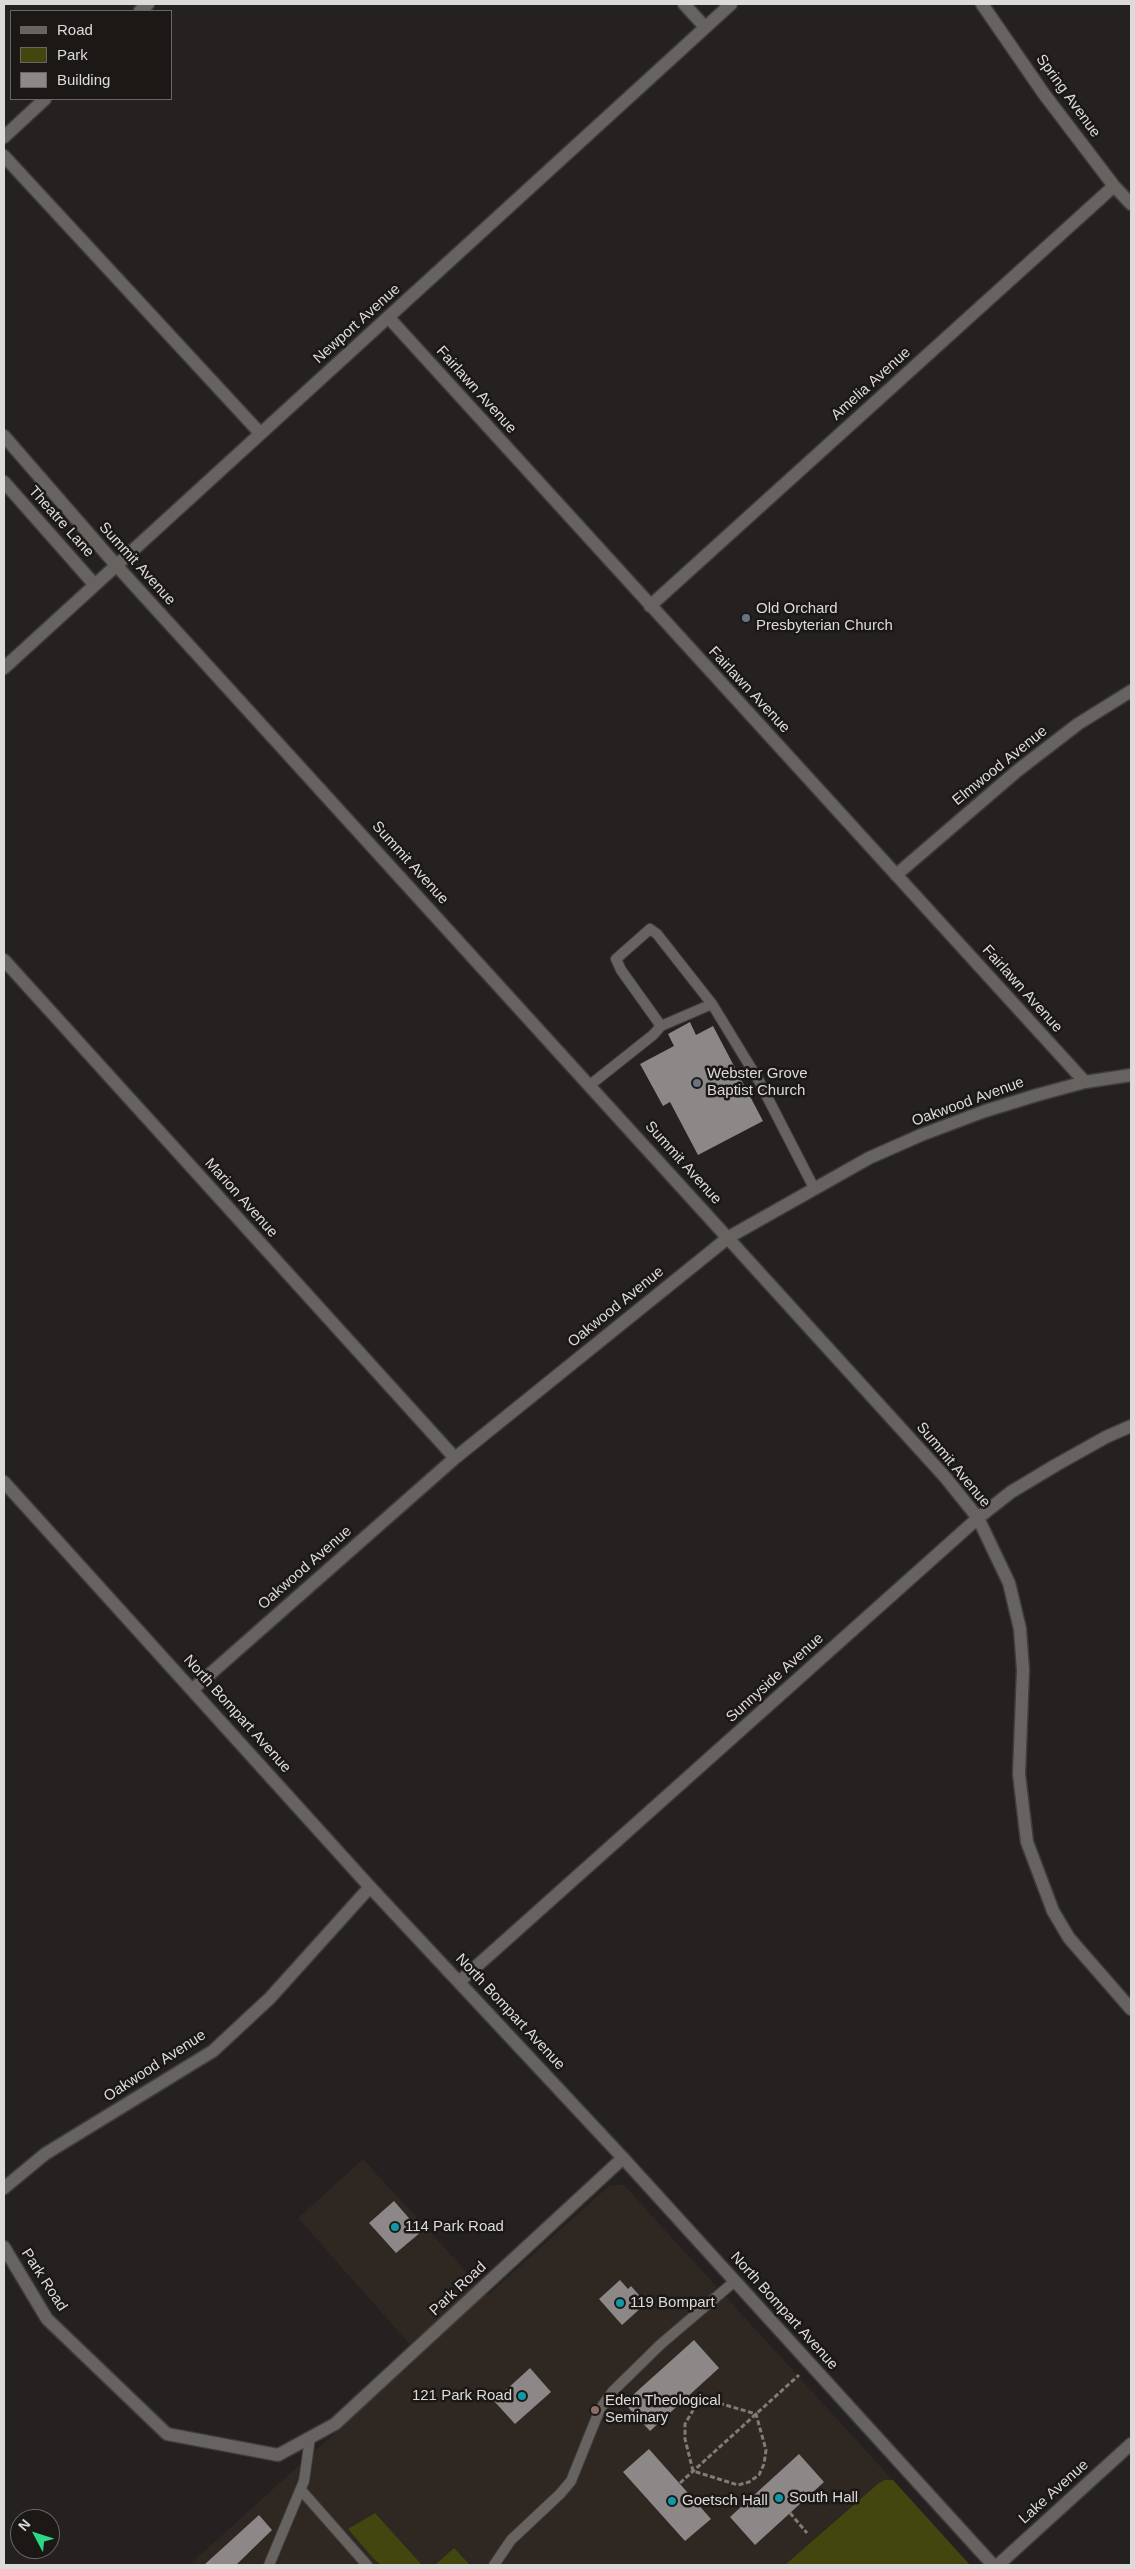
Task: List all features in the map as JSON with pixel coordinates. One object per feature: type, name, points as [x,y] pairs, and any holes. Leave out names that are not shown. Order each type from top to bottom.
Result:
[{"type":"street","points":[[684,4],[705,27]]},
{"type":"street","name":"Newport Avenue","points":[[4,668],[731,4]]},
{"type":"street","name":"Spring Avenue","points":[[982,4],[1044,94],[1114,186],[1131,204]]},
{"type":"street","points":[[4,137],[44,100]]},
{"type":"street","points":[[4,156],[260,433]]},
{"type":"street","name":"Amelia Avenue","points":[[650,606],[1114,186]]},
{"type":"street","name":"Fairlawn Avenue","points":[[389,318],[1085,1082]]},
{"type":"street","name":"Summit Avenue","points":[[4,436],[116,565],[729,1238],[945,1477],[978,1518],[1009,1583],[1020,1629],[1023,1670],[1019,1774],[1027,1842],[1049,1902],[1069,1938],[1131,2009]]},
{"type":"street","name":"Theatre Lane","points":[[4,482],[94,584]]},
{"type":"street","name":"Elmwood Avenue","points":[[896,875],[1025,765],[1078,724],[1131,691]]},
{"type":"street","name":"Marion Avenue","points":[[4,960],[454,1458]]},
{"type":"street","name":"Oakwood Avenue","points":[[193,1689],[454,1458],[729,1238],[869,1158],[930,1132],[986,1110],[1085,1082],[1131,1075]]},
{"type":"street","name":"Sunnyside Avenue","points":[[460,1982],[978,1518],[1011,1492],[1056,1464],[1131,1426]]},
{"type":"street","name":"North Bompart Avenue","points":[[4,1482],[370,1887],[623,2158],[993,2565]]},
{"type":"street","name":"Oakwood Avenue","points":[[4,2188],[45,2154],[213,2051],[270,1998],[370,1887]]},
{"type":"street","name":"Park Road","points":[[4,2247],[47,2319],[167,2434],[278,2456],[336,2424],[623,2158]]},
{"type":"street","name":"Lake Avenue","points":[[998,2565],[1131,2444]]},
{"type":"lane","points":[[661,1026],[621,970],[616,959],[650,929],[657,934],[712,1004],[759,1081],[814,1188]]},
{"type":"lane","points":[[590,1085],[649,1038],[661,1026],[712,1004]]},
{"type":"lane","points":[[494,2565],[511,2540],[560,2494],[571,2481],[600,2409],[613,2391],[662,2344],[735,2280]]},
{"type":"lane","points":[[269,2565],[301,2490],[310,2438]]},
{"type":"lane","points":[[301,2490],[367,2565]]},
{"type":"path","points":[[680,2483],[811,2365]]},
{"type":"path","points":[[687,2398],[695,2407]]},
{"type":"path","points":[[693,2470],[685,2439],[684,2424],[695,2407],[701,2403],[715,2402],[756,2414]]},
{"type":"path","points":[[693,2470],[738,2485],[750,2482],[759,2475],[764,2464],[766,2450],[756,2414]]},
{"type":"path","points":[[790,2513],[808,2533]]},
{"type":"shaded area","name":"Eden Theological Seminary","points":[[363,2159],[488,2295],[610,2185],[624,2185],[970,2565],[189,2565],[420,2356],[298,2218]]},
{"type":"green space","points":[[885,2480],[893,2480],[970,2565],[785,2565],[879,2483]]},
{"type":"green space","points":[[375,2513],[422,2565],[381,2565],[374,2559],[348,2529]]},
{"type":"green space","points":[[454,2548],[470,2565],[435,2565]]},
{"type":"building","name":"Webster Grove Baptist Church","points":[[690,1022],[696,1035],[713,1026],[763,1121],[698,1155],[670,1102],[663,1106],[640,1064],[674,1046],[668,1034]]},
{"type":"building","name":"114 Park Road","points":[[394,2201],[421,2232],[396,2253],[369,2223]]},
{"type":"building","name":"119 Bompart","points":[[620,2280],[628,2289],[631,2286],[639,2295],[635,2299],[642,2307],[622,2325],[599,2299]]},
{"type":"building","points":[[694,2340],[719,2368],[650,2431],[624,2403]]},
{"type":"building","name":"121 Park Road","points":[[530,2368],[551,2392],[515,2424],[494,2401]]},
{"type":"building","name":"Goetsch Hall","points":[[649,2449],[711,2519],[685,2541],[623,2472]]},
{"type":"building","name":"South Hall","points":[[799,2454],[824,2482],[755,2545],[730,2517]]},
{"type":"building","points":[[259,2515],[272,2530],[236,2565],[204,2565]]},
{"type":"place","name":"Old Orchard Presbyterian Church","points":[[746,618]]},
{"type":"place","name":"Webster Grove Baptist Church","points":[[697,1083]]},
{"type":"place","name":"114 Park Road","points":[[395,2227]]},
{"type":"place","name":"119 Bompart","points":[[620,2303]]},
{"type":"place","name":"121 Park Road","points":[[522,2396]]},
{"type":"place","name":"Eden Theological Seminary","points":[[595,2410]]},
{"type":"place","name":"South Hall","points":[[779,2498]]},
{"type":"place","name":"Goetsch Hall","points":[[672,2501]]}]
